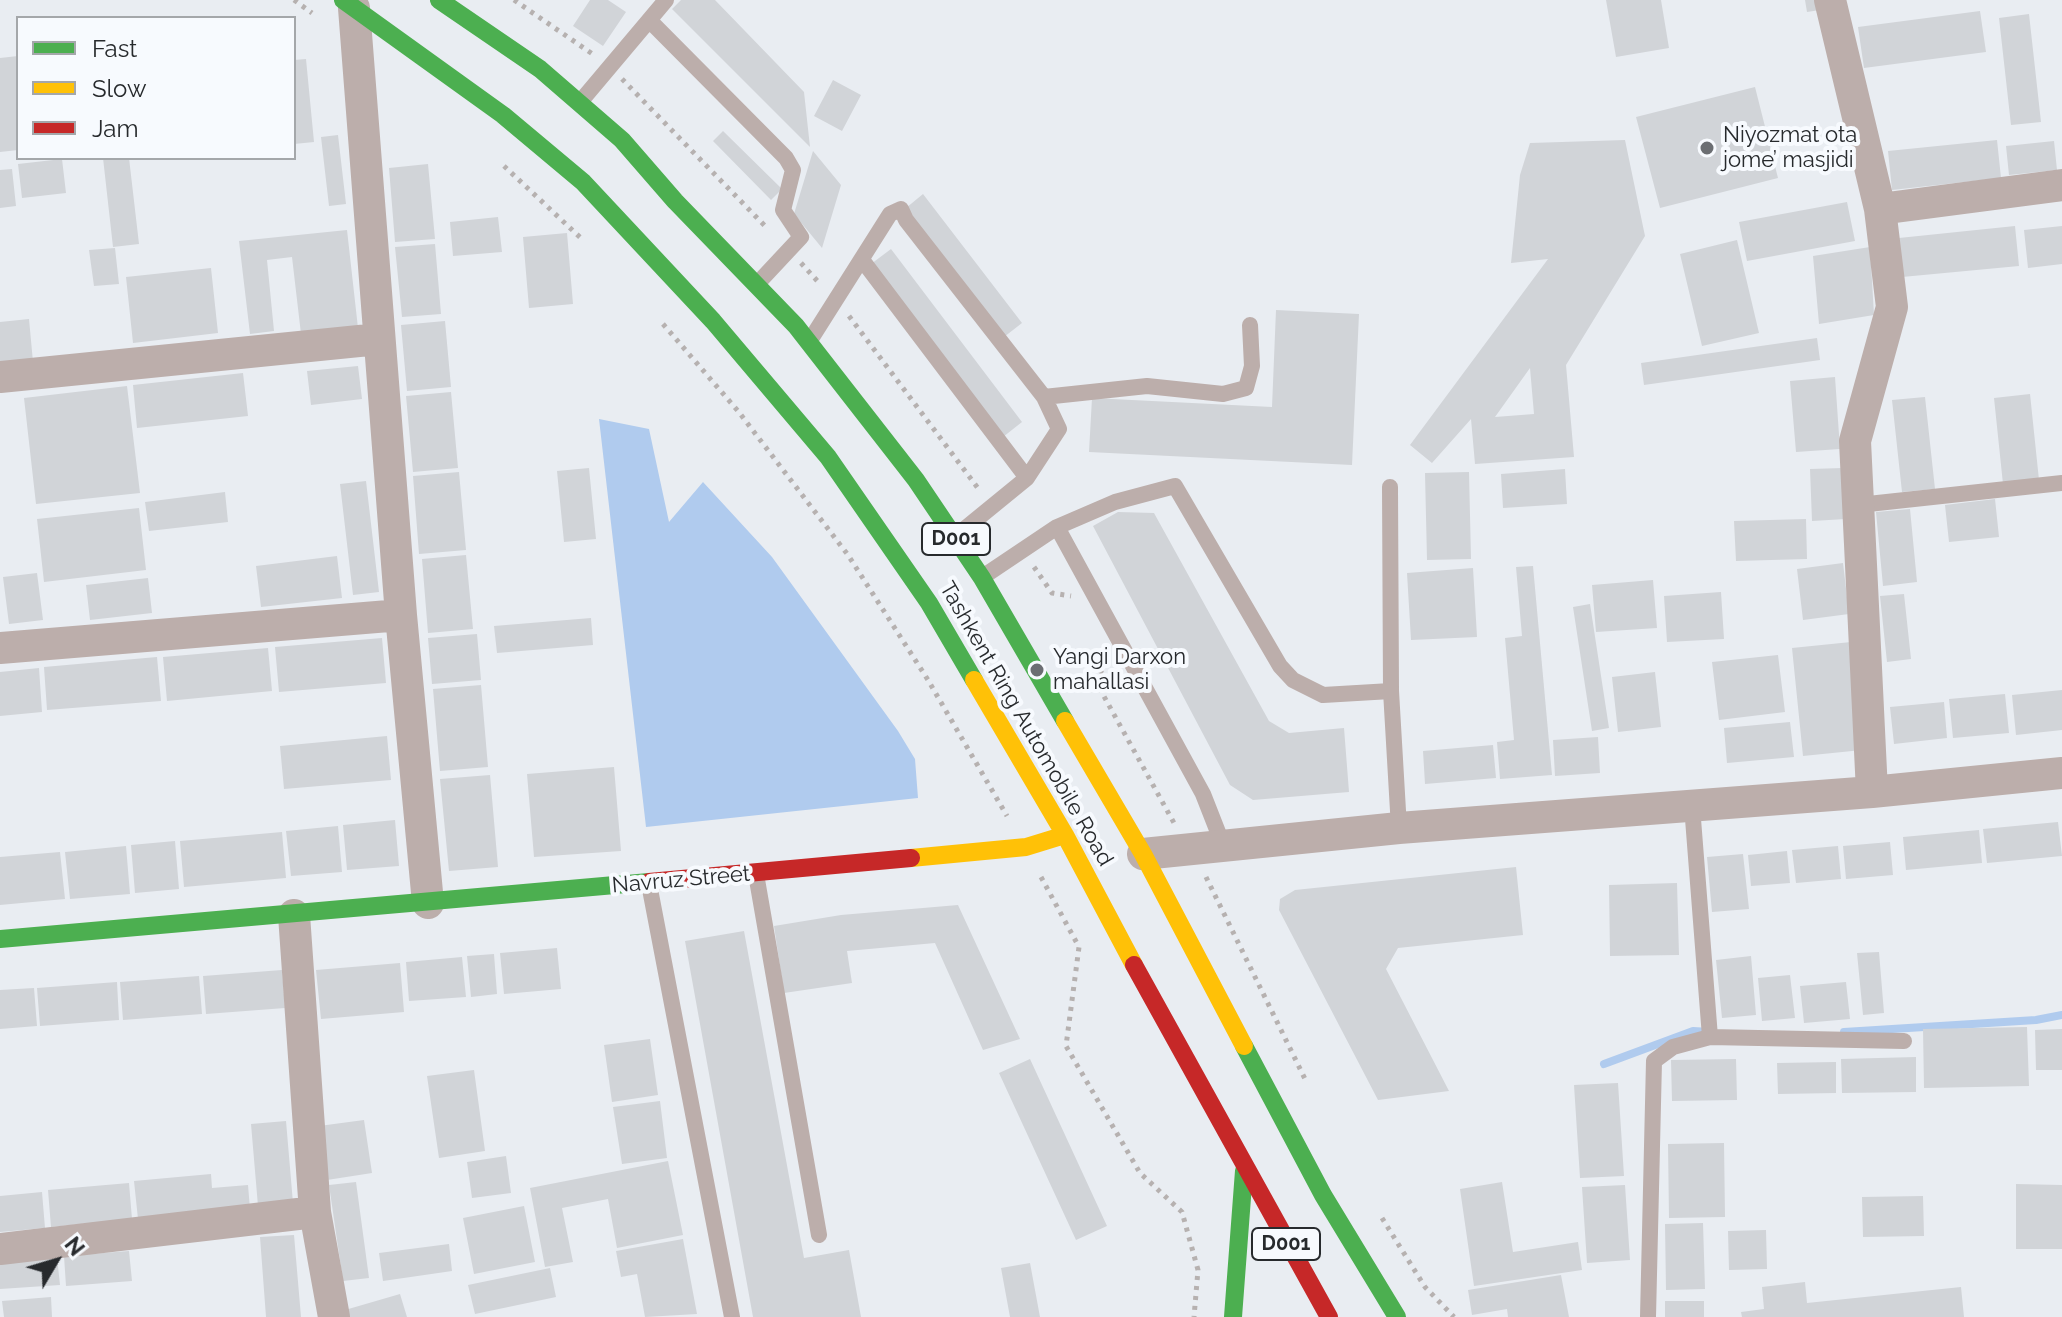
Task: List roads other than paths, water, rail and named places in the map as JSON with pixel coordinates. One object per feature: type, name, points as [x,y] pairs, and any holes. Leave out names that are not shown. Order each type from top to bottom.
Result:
[{"type":"main road","name":"Tashkent Ring Automobile Road","points":[[439,0],[536,75],[581,101],[757,284],[809,342],[875,425],[982,578],[1143,854],[1323,1195],[1404,1311]]},
{"type":"main road","name":"Tashkent Ring Automobile Road","points":[[349,4],[507,109],[583,182],[713,321],[828,457],[929,603],[1065,835],[1244,1171],[1329,1317]]},
{"type":"main road","name":"Navruz Street","points":[[0,939],[1026,847],[1065,835]]},
{"type":"main road","points":[[1233,1317],[1244,1171]]},
{"type":"street","points":[[1830,0],[1880,209],[1892,307],[1855,441],[1872,792]]},
{"type":"street","points":[[349,4],[428,903]]},
{"type":"street","points":[[1880,209],[2062,185]]},
{"type":"street","points":[[0,377],[379,339]]},
{"type":"street","points":[[0,648],[401,615]]},
{"type":"street","points":[[1143,854],[1399,828],[1872,792],[2062,773]]},
{"type":"street","points":[[294,915],[315,1212],[334,1317]]},
{"type":"street","points":[[0,1249],[315,1212]]},
{"type":"lane","points":[[581,101],[666,0]]},
{"type":"lane","points":[[650,21],[786,158],[793,170],[783,210],[801,237],[757,284]]},
{"type":"lane","points":[[809,342],[890,214],[901,209],[906,220],[1044,397],[1059,429],[1027,478],[955,537]]},
{"type":"lane","points":[[863,261],[1027,478]]},
{"type":"lane","points":[[1044,397],[1147,386],[1223,394],[1246,388],[1252,366],[1250,325]]},
{"type":"lane","points":[[1859,505],[2062,483]]},
{"type":"lane","points":[[982,578],[1057,527],[1115,502],[1175,486],[1280,666],[1293,680],[1323,695],[1391,691]]},
{"type":"lane","points":[[1390,487],[1391,691],[1399,828]]},
{"type":"lane","points":[[1057,527],[1203,794],[1223,845]]},
{"type":"lane","points":[[1692,806],[1710,1037]]},
{"type":"lane","points":[[755,873],[819,1235]]},
{"type":"lane","points":[[649,883],[732,1317]]},
{"type":"lane","points":[[1648,1317],[1654,1061],[1673,1047],[1710,1037],[1904,1041]]},
{"type":"water","points":[[599,419],[649,429],[669,522],[703,482],[772,557],[915,759],[918,798],[646,827]]},
{"type":"waterway","points":[[1844,1032],[2036,1020],[2062,1015]]},
{"type":"waterway","points":[[1604,1064],[1693,1031],[1710,1032]]},
{"type":"place","name":"Niyozmat ota jome’ masjidi","points":[[1707,148]]},
{"type":"place","name":"Yangi Darxon mahallasi","points":[[1037,670]]}]
